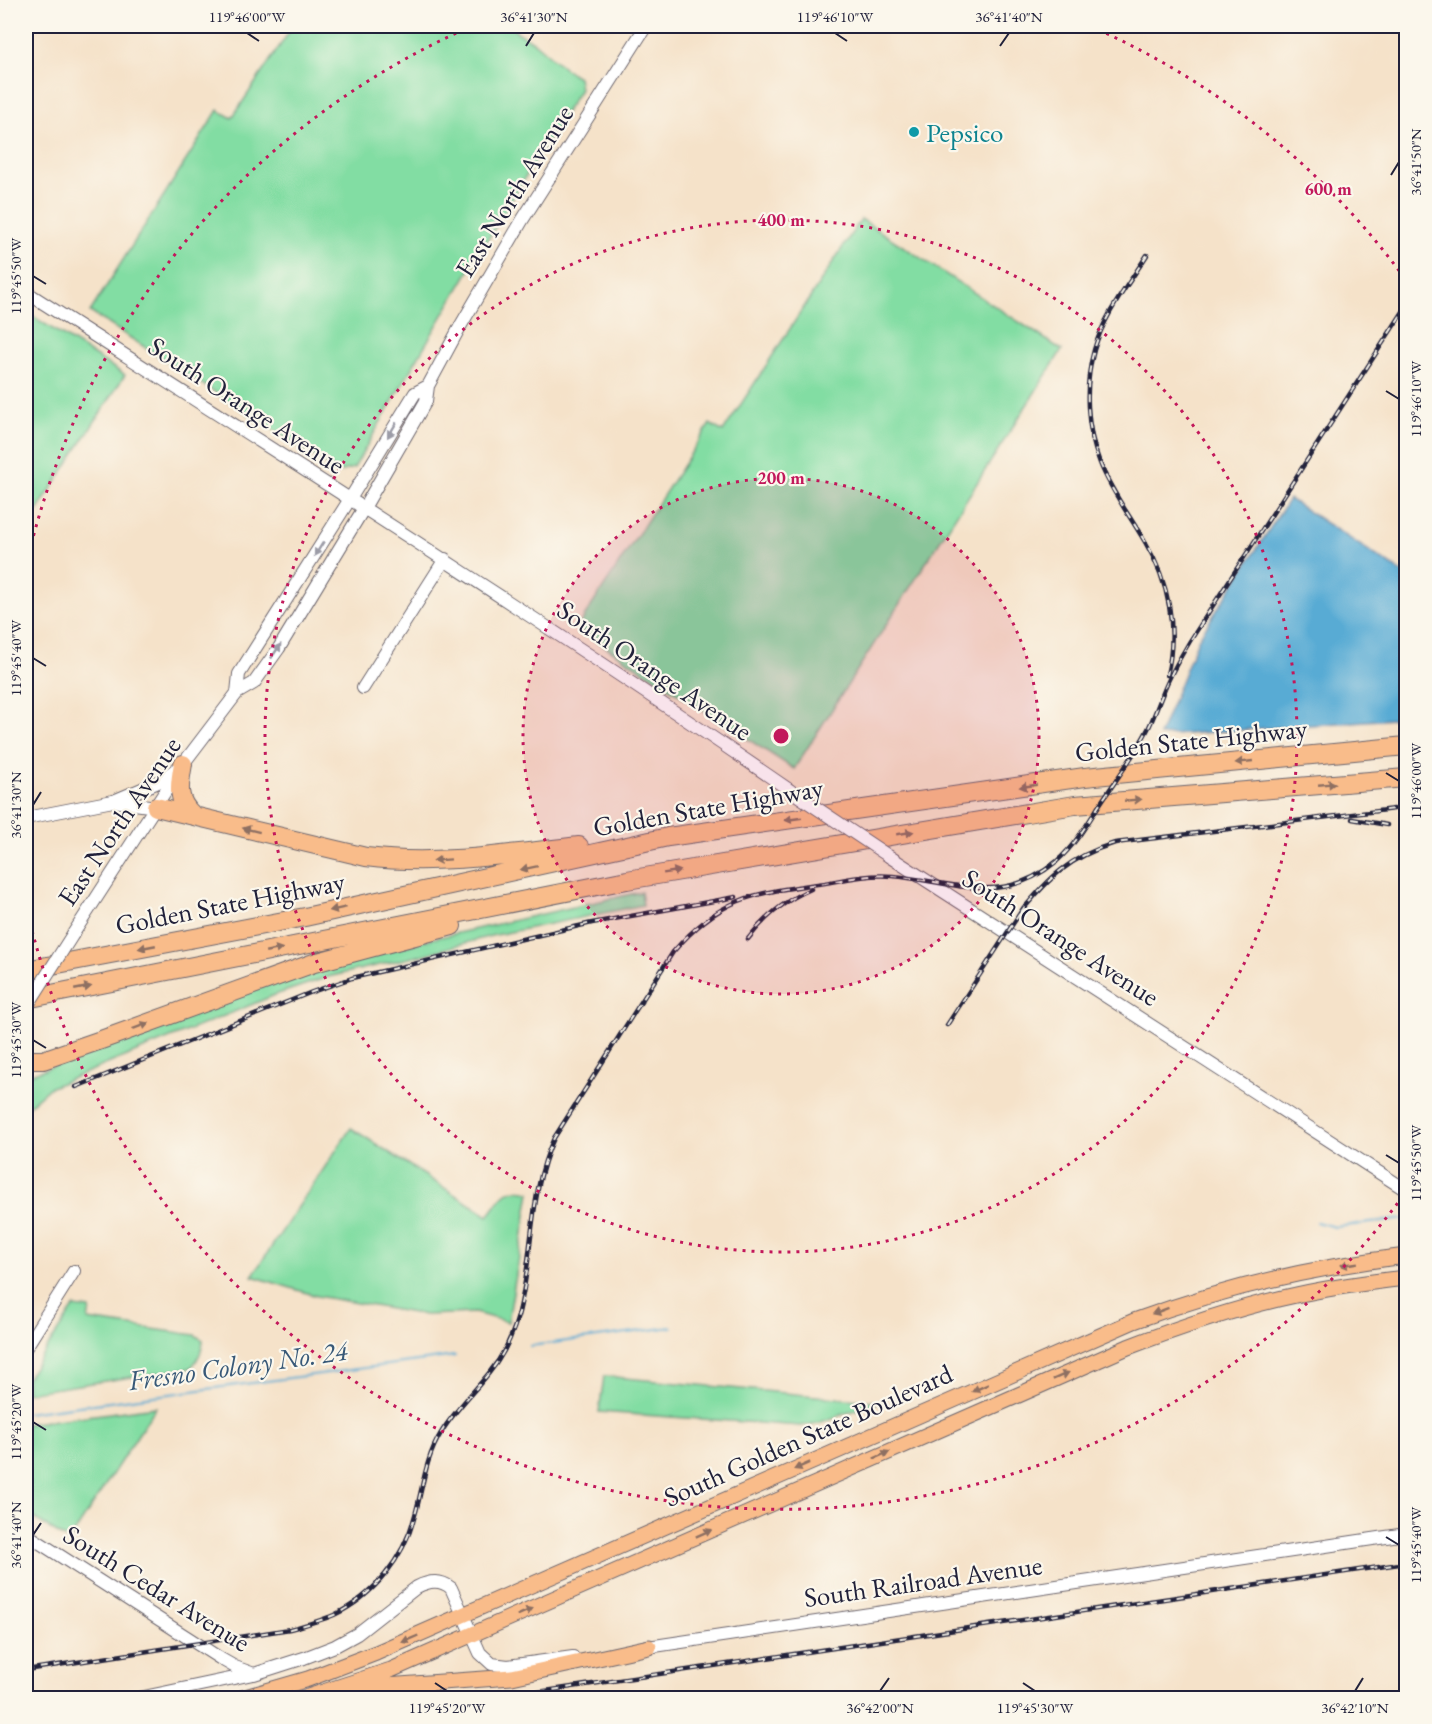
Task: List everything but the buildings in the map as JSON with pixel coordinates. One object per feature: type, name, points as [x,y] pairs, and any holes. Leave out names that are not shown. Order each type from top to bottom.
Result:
[{"type":"highway","name":"Golden State Highway","points":[[26,970],[304,917],[668,837],[1085,777],[1407,746]]},
{"type":"highway","points":[[183,764],[181,801],[193,816]]},
{"type":"highway","name":"Golden State Highway","points":[[26,999],[627,880],[1075,805],[1407,778]]},
{"type":"highway","points":[[156,807],[366,857],[401,861],[459,859],[668,837]]},
{"type":"highway","points":[[26,1068],[34,1060],[314,963],[627,880]]},
{"type":"main road","name":"South Golden State Boulevard","points":[[305,1698],[390,1670],[467,1625],[1134,1321],[1243,1285],[1314,1269],[1407,1256]]},
{"type":"main road","name":"South Golden State Boulevard","points":[[242,1698],[289,1685],[467,1625],[1128,1347],[1212,1317],[1294,1295],[1407,1278]]},
{"type":"main road","points":[[334,1689],[499,1679],[649,1647]]},
{"type":"street","name":"East North Avenue","points":[[26,1008],[183,764],[237,693],[254,683],[279,648],[426,401],[428,386],[523,219],[646,26]]},
{"type":"street","name":"South Orange Avenue","points":[[26,292],[445,559],[890,857],[1407,1190]]},
{"type":"street","name":"East North Avenue","points":[[237,693],[239,674],[351,499],[415,393],[428,386]]},
{"type":"street","points":[[363,688],[445,559]]},
{"type":"street","points":[[26,818],[113,801],[156,783],[183,764]]},
{"type":"street","points":[[113,801],[156,807]]},
{"type":"street","points":[[26,1347],[74,1271]]},
{"type":"street","name":"South Cedar Avenue","points":[[26,1534],[220,1659],[254,1674],[304,1658],[350,1638],[425,1583],[438,1581],[447,1585],[454,1593],[467,1625]]},
{"type":"street","name":"South Railroad Avenue","points":[[467,1625],[483,1658],[492,1664],[501,1666],[649,1647],[1407,1534]]},
{"type":"street","points":[[139,1698],[254,1674]]},
{"type":"green space","points":[[293,26],[508,26],[535,43],[578,77],[580,89],[465,278],[354,468],[339,472],[90,312],[218,110],[232,118]]},
{"type":"green space","points":[[861,219],[1062,350],[794,769],[577,628],[710,424],[723,432]]},
{"type":"green space","points":[[26,312],[125,375],[26,528]]},
{"type":"green space","points":[[641,892],[643,905],[491,936],[328,977],[275,995],[49,1088],[26,1108],[26,1076],[270,983],[431,939]]},
{"type":"green space","points":[[351,1128],[488,1216],[509,1192],[521,1190],[530,1192],[508,1322],[475,1313],[425,1315],[317,1296],[252,1276]]},
{"type":"green space","points":[[74,1307],[90,1309],[88,1320],[195,1335],[203,1340],[201,1351],[191,1368],[26,1393],[26,1379]]},
{"type":"green space","points":[[604,1376],[879,1402],[818,1423],[801,1426],[599,1412]]},
{"type":"green space","points":[[156,1407],[69,1541],[26,1513],[26,1424]]},
{"type":"water","points":[[1289,499],[1406,575],[1406,718],[1159,736],[1198,639]]},
{"type":"waterway","name":"Fresno Colony No. 24","points":[[1316,1222],[1335,1227],[1406,1219]]},
{"type":"waterway","name":"Fresno Colony No. 24","points":[[530,1346],[672,1327]]},
{"type":"waterway","name":"Fresno Colony No. 24","points":[[26,1413],[455,1356]]},
{"type":"railway","points":[[1147,255],[1117,301],[1098,337],[1091,364],[1088,407],[1095,450],[1104,473],[1160,573],[1171,623],[1172,640],[1167,675]]},
{"type":"railway","points":[[26,1670],[290,1629],[334,1615],[349,1607],[374,1586],[395,1561],[410,1531],[428,1463],[441,1433],[494,1367],[513,1331],[527,1271],[535,1203],[554,1138],[673,952],[707,919],[724,908],[759,894],[850,878],[875,876],[892,876],[977,888],[997,888],[1016,884],[1036,875],[1057,861],[1079,836],[1131,758],[1149,727],[1170,677],[1190,641],[1406,307]]},
{"type":"railway","points":[[1020,913],[1061,870],[1085,855],[1115,843],[1394,809]]},
{"type":"railway","points":[[1352,819],[1387,825]]},
{"type":"railway","points":[[748,939],[776,910],[811,889]]},
{"type":"railway","points":[[76,1087],[352,978],[592,923],[736,897]]},
{"type":"railway","points":[[947,1025],[1024,907]]},
{"type":"railway","points":[[498,1698],[1406,1563]]},
{"type":"place","name":"Pepsico","points":[[914,132]]}]
